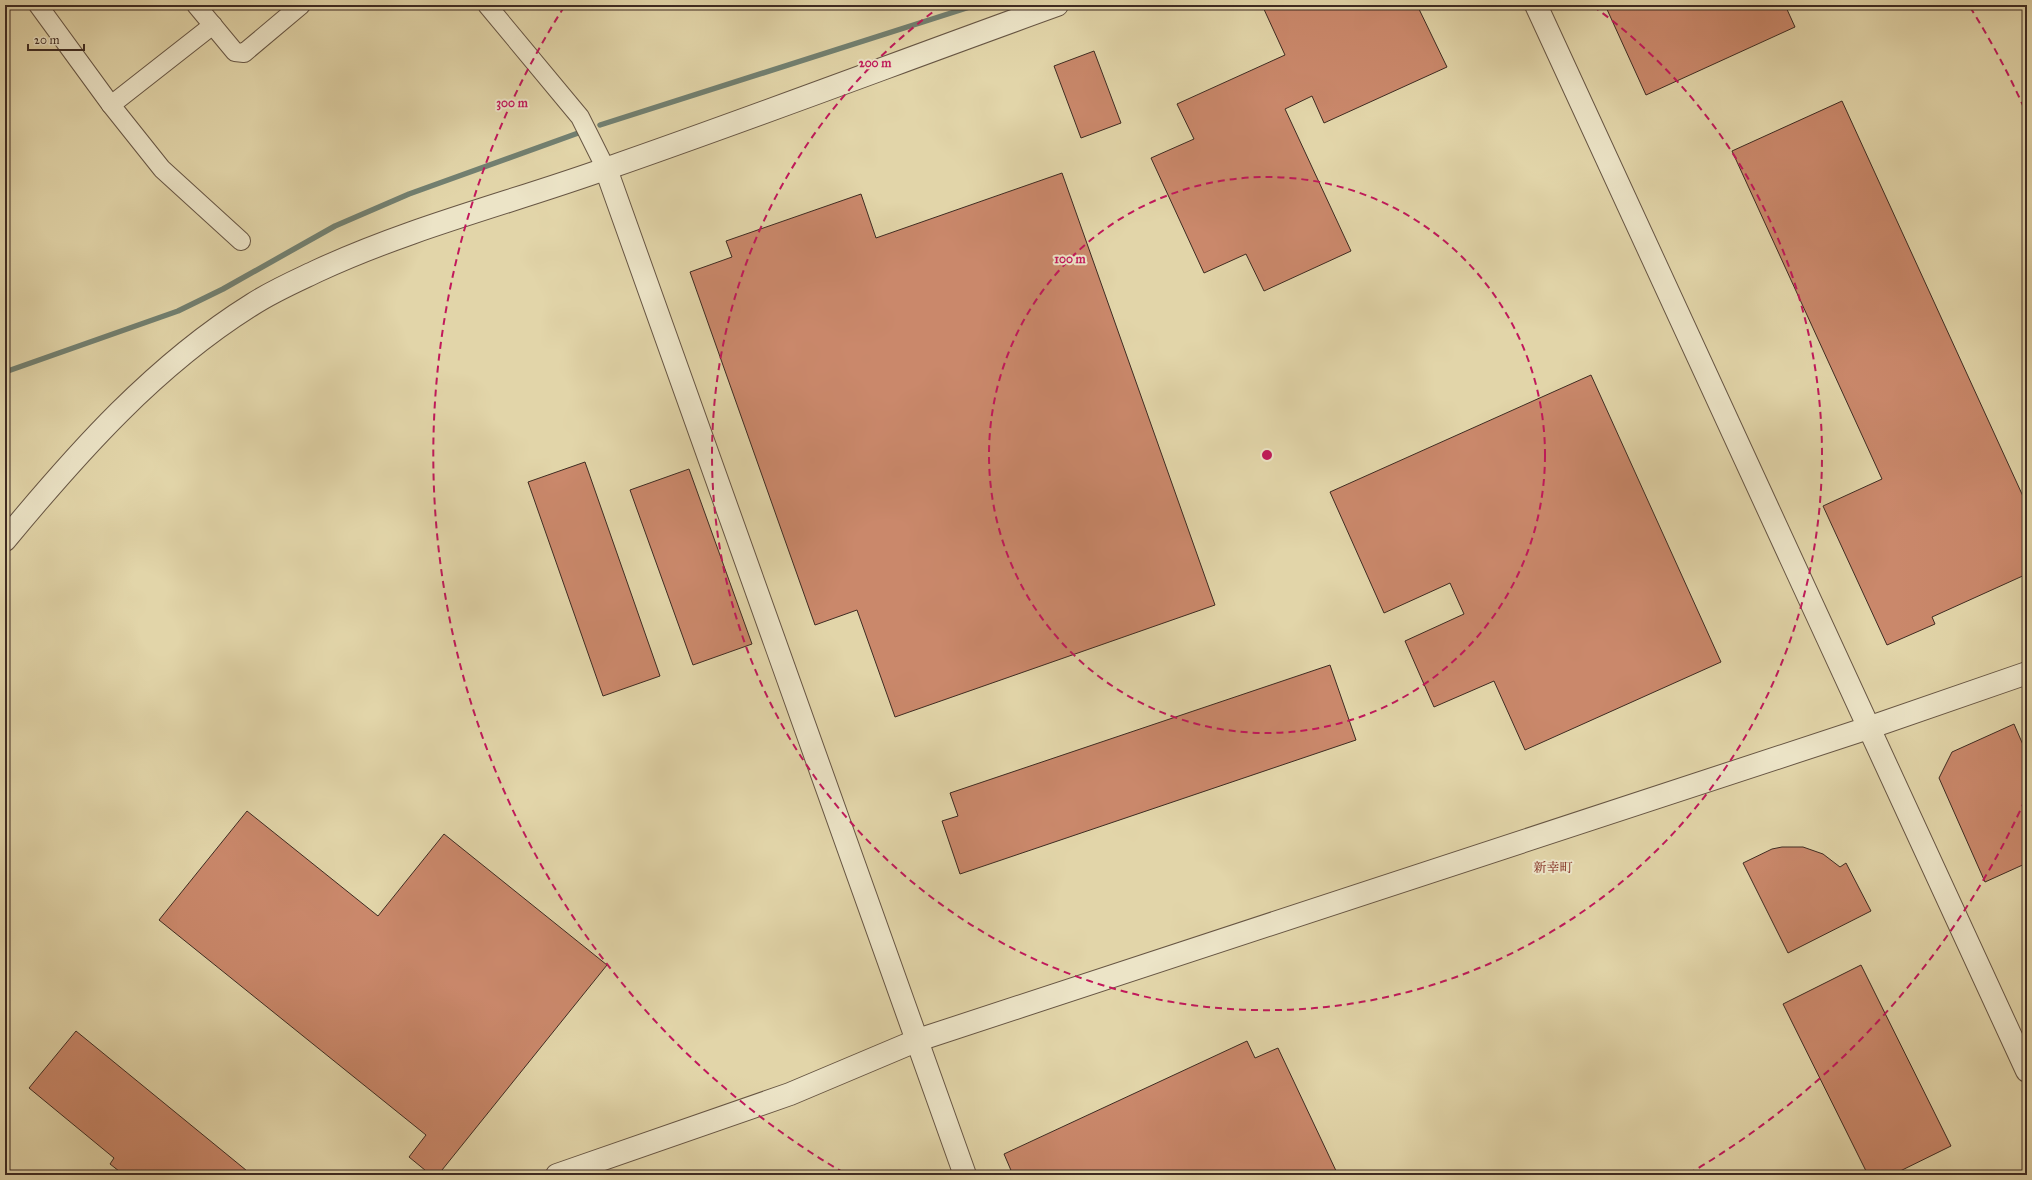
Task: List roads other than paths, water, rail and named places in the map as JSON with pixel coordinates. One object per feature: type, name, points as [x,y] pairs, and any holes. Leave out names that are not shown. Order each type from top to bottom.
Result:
[{"type":"street","points":[[38,5],[111,105],[162,169],[241,241]]},
{"type":"street","points":[[196,5],[235,52],[244,53],[301,5]]},
{"type":"street","points":[[487,5],[580,117],[606,169],[918,1040],[964,1175]]},
{"type":"street","points":[[5,540],[41,495],[122,409],[210,332],[256,301],[333,264],[398,236],[606,169],[1057,5]]},
{"type":"street","points":[[1536,5],[2027,1071]]},
{"type":"street","points":[[111,105],[213,25]]},
{"type":"street","points":[[557,1175],[790,1094],[918,1040],[1868,728],[2027,673]]},
{"type":"waterway","points":[[600,125],[976,5]]},
{"type":"waterway","points":[[5,372],[178,311],[223,289],[335,226],[409,194],[581,132]]},
{"type":"district","name":"新幸町","points":[[1553,868]]}]
